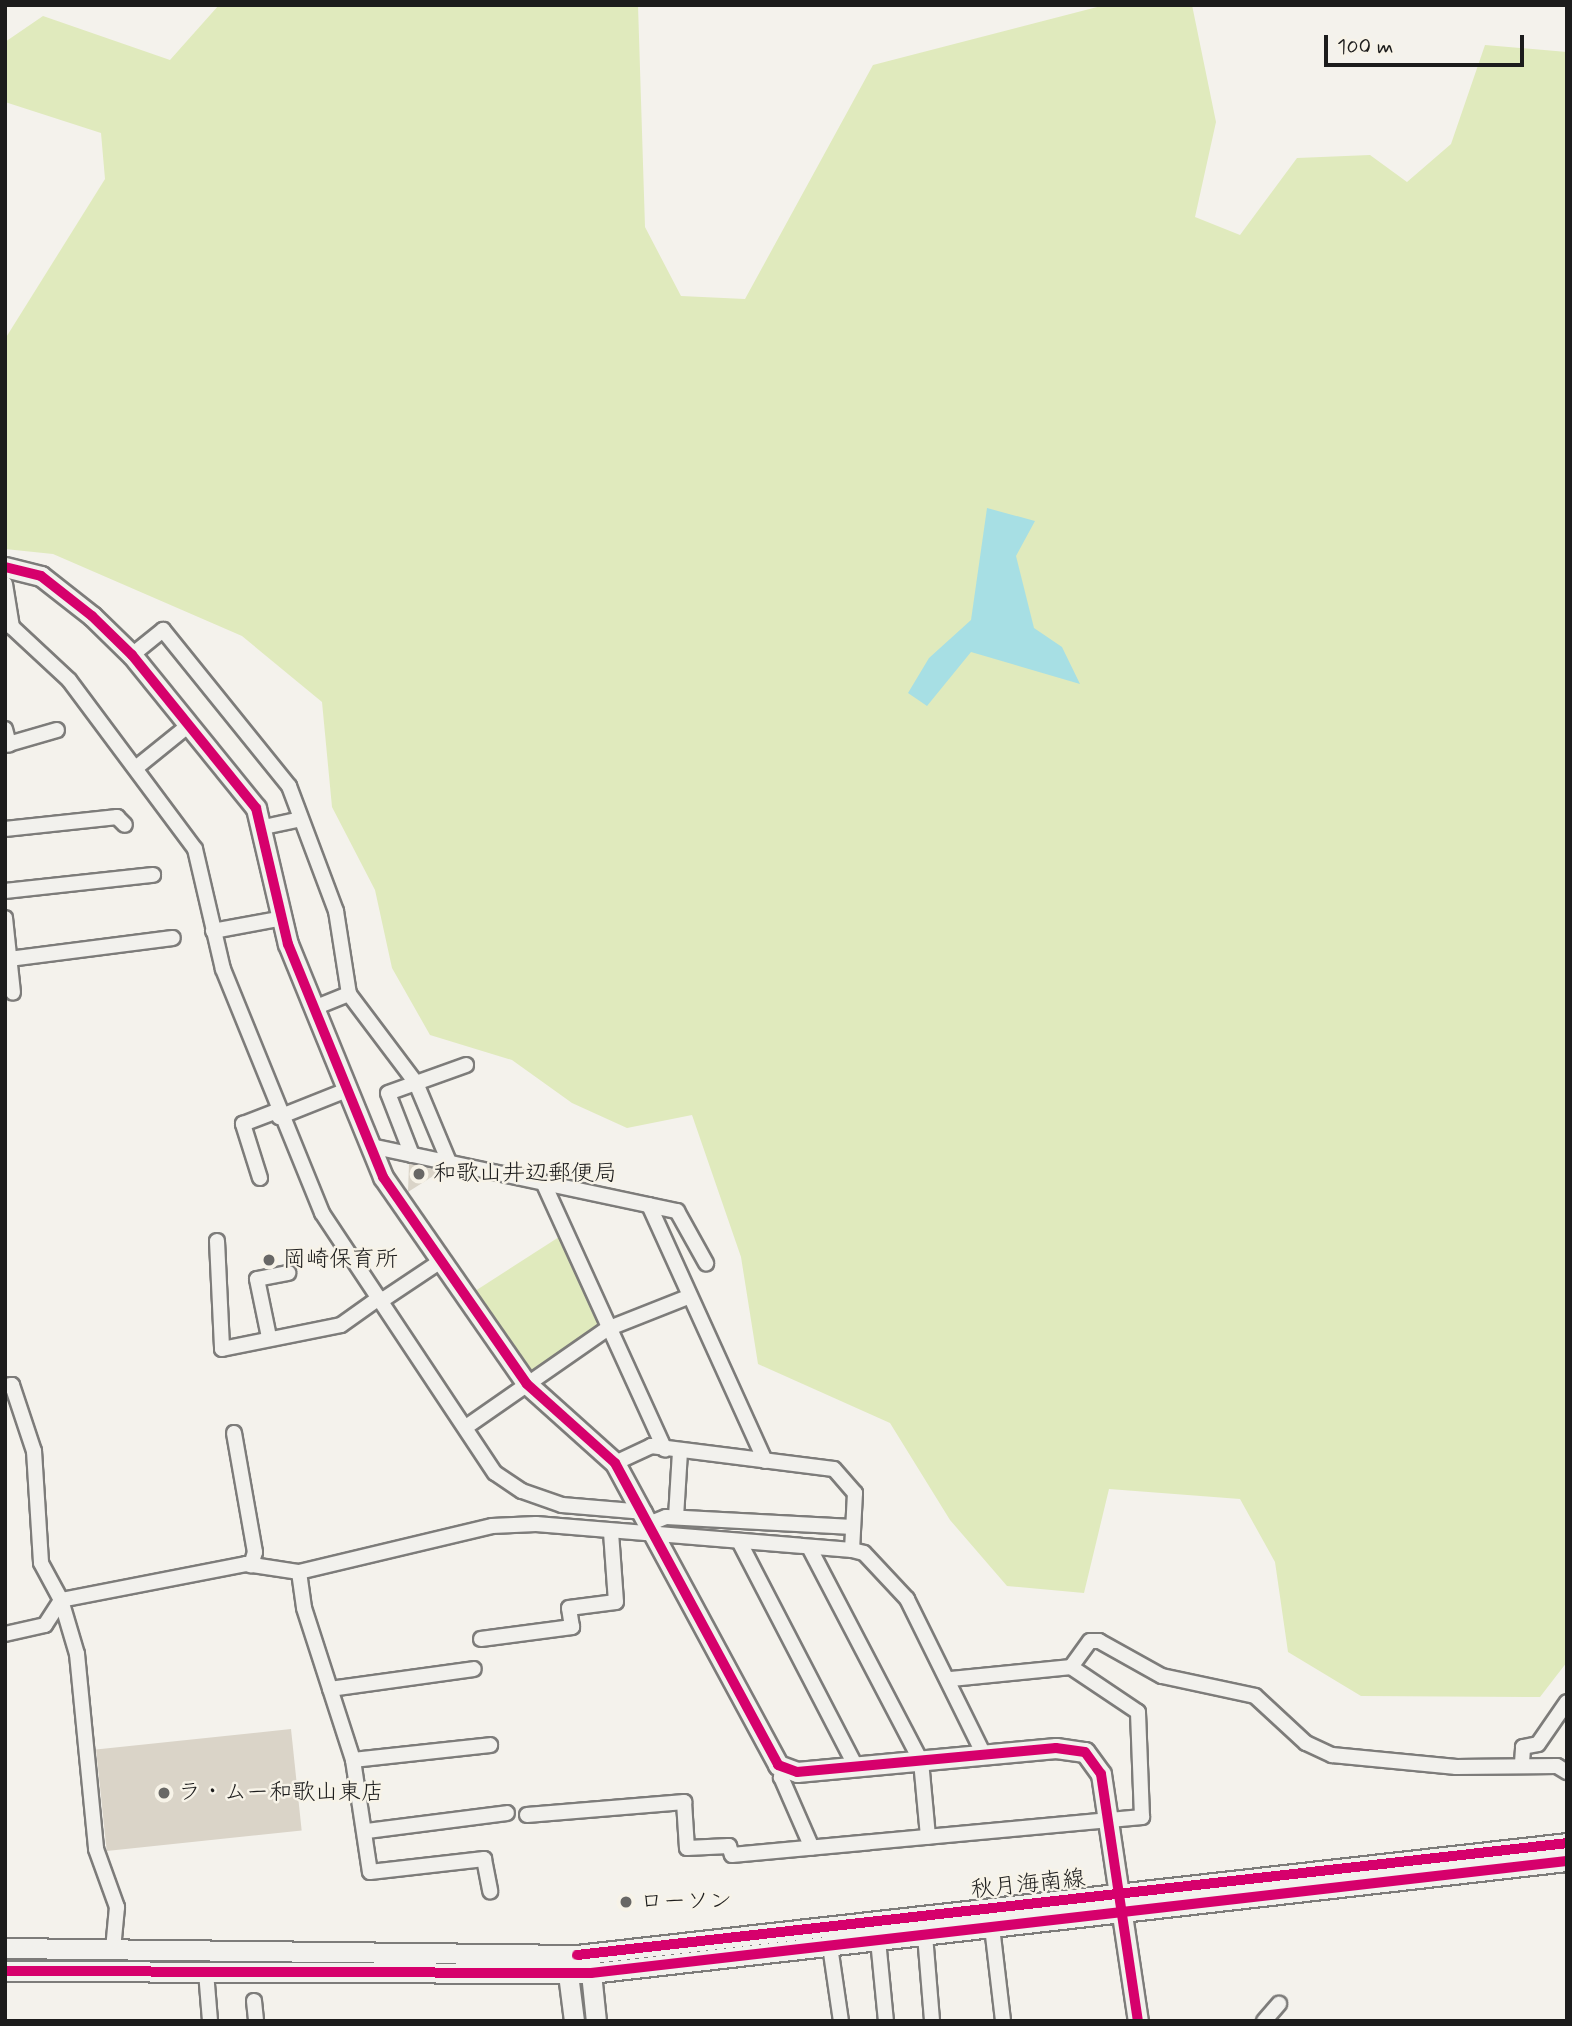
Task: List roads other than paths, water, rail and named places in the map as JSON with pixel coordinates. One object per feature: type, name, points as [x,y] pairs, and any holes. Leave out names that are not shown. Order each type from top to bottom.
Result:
[{"type":"street","points":[[5,567],[57,586],[132,655],[257,808],[264,827],[283,918],[314,1008],[383,1177],[527,1384],[615,1463],[784,1769],[781,1777],[811,1848]]},
{"type":"street","points":[[5,584],[12,627],[69,680],[195,849],[213,931],[278,1114],[322,1213],[495,1473],[522,1491],[562,1505],[740,1543],[864,1553],[907,1599],[951,1679],[984,1755]]},
{"type":"street","points":[[132,655],[163,629],[289,786],[297,820],[336,911],[349,994],[416,1083],[449,1163]]},
{"type":"street","points":[[136,767],[189,725]]},
{"type":"street","points":[[5,729],[7,745],[57,730]]},
{"type":"street","points":[[5,829],[117,817],[125,825]]},
{"type":"street","points":[[264,827],[297,820]]},
{"type":"street","points":[[5,891],[153,875]]},
{"type":"street","points":[[5,918],[13,993]]},
{"type":"street","points":[[213,931],[283,918]]},
{"type":"street","points":[[9,958],[173,938]]},
{"type":"street","points":[[314,1008],[349,994]]},
{"type":"street","points":[[412,1155],[388,1093],[466,1065]]},
{"type":"street","points":[[260,1178],[243,1124],[347,1090]]},
{"type":"street","points":[[371,1146],[649,1205],[683,1215],[706,1263]]},
{"type":"street","points":[[543,1182],[607,1329],[672,1451],[676,1517]]},
{"type":"street","points":[[649,1205],[688,1297],[765,1461]]},
{"type":"street","points":[[217,1241],[222,1349],[269,1337],[341,1325],[441,1261]]},
{"type":"street","points":[[269,1337],[257,1279],[288,1273]]},
{"type":"street","points":[[466,1427],[607,1329],[688,1297]]},
{"type":"street","points":[[5,1386],[12,1385],[34,1451],[41,1563],[61,1600],[77,1654],[96,1849],[117,1907],[113,1949]]},
{"type":"street","points":[[234,1433],[255,1552],[251,1565]]},
{"type":"street","points":[[615,1463],[651,1446],[672,1451],[834,1469],[855,1493],[852,1550]]},
{"type":"street","points":[[5,1634],[45,1625],[61,1600],[251,1565],[299,1572],[492,1526],[611,1532],[676,1517],[853,1527]]},
{"type":"street","points":[[481,1639],[572,1627],[569,1608],[615,1602],[611,1532]]},
{"type":"street","points":[[740,1543],[856,1767]]},
{"type":"street","points":[[809,1548],[921,1761],[928,1837]]},
{"type":"street","points":[[299,1572],[352,1760],[367,1831],[370,1872],[484,1859],[489,1891]]},
{"type":"street","points":[[1071,1667],[1090,1641],[1099,1641],[1162,1676],[1255,1696],[1306,1743],[1332,1755],[1457,1767],[1522,1763],[1567,1772]]},
{"type":"street","points":[[527,1815],[684,1802],[687,1847],[729,1846],[732,1855],[1142,1817],[1138,1712],[1071,1667],[951,1679]]},
{"type":"street","points":[[330,1689],[474,1668]]},
{"type":"street","points":[[1522,1763],[1523,1747],[1538,1744],[1567,1702]]},
{"type":"street","points":[[352,1760],[490,1745]]},
{"type":"street","points":[[784,1769],[856,1767],[984,1755],[1085,1752],[1101,1774],[1138,2021]]},
{"type":"street","points":[[367,1831],[507,1813]]},
{"type":"street","name":"秋月海南線","points":[[5,1971],[591,1973],[992,1927],[1121,1905],[1567,1843]]},
{"type":"street","name":"秋月海南線","points":[[5,1948],[577,1955],[1567,1861]]},
{"type":"street","points":[[992,1927],[1003,2021]]},
{"type":"street","points":[[925,1935],[932,2021]]},
{"type":"street","points":[[878,1941],[886,2021]]},
{"type":"street","points":[[830,1946],[841,2021]]},
{"type":"street","points":[[574,2021],[568,1974],[577,1955],[591,1973],[596,2021]]},
{"type":"street","points":[[206,1972],[210,2021]]},
{"type":"street","points":[[254,2001],[256,2021]]},
{"type":"street","points":[[1264,2021],[1279,2004]]},
{"type":"water","points":[[987,508],[1035,521],[1016,556],[1034,628],[1062,647],[1080,684],[971,652],[927,706],[908,693],[929,658],[971,620]]},
{"type":"place","name":"和歌山井辺郵便局","points":[[419,1174]]},
{"type":"place","name":"岡崎保育所","points":[[269,1260]]},
{"type":"place","name":"ラ・ムー和歌山東店","points":[[164,1793]]},
{"type":"place","name":"ローソン","points":[[626,1902]]}]
